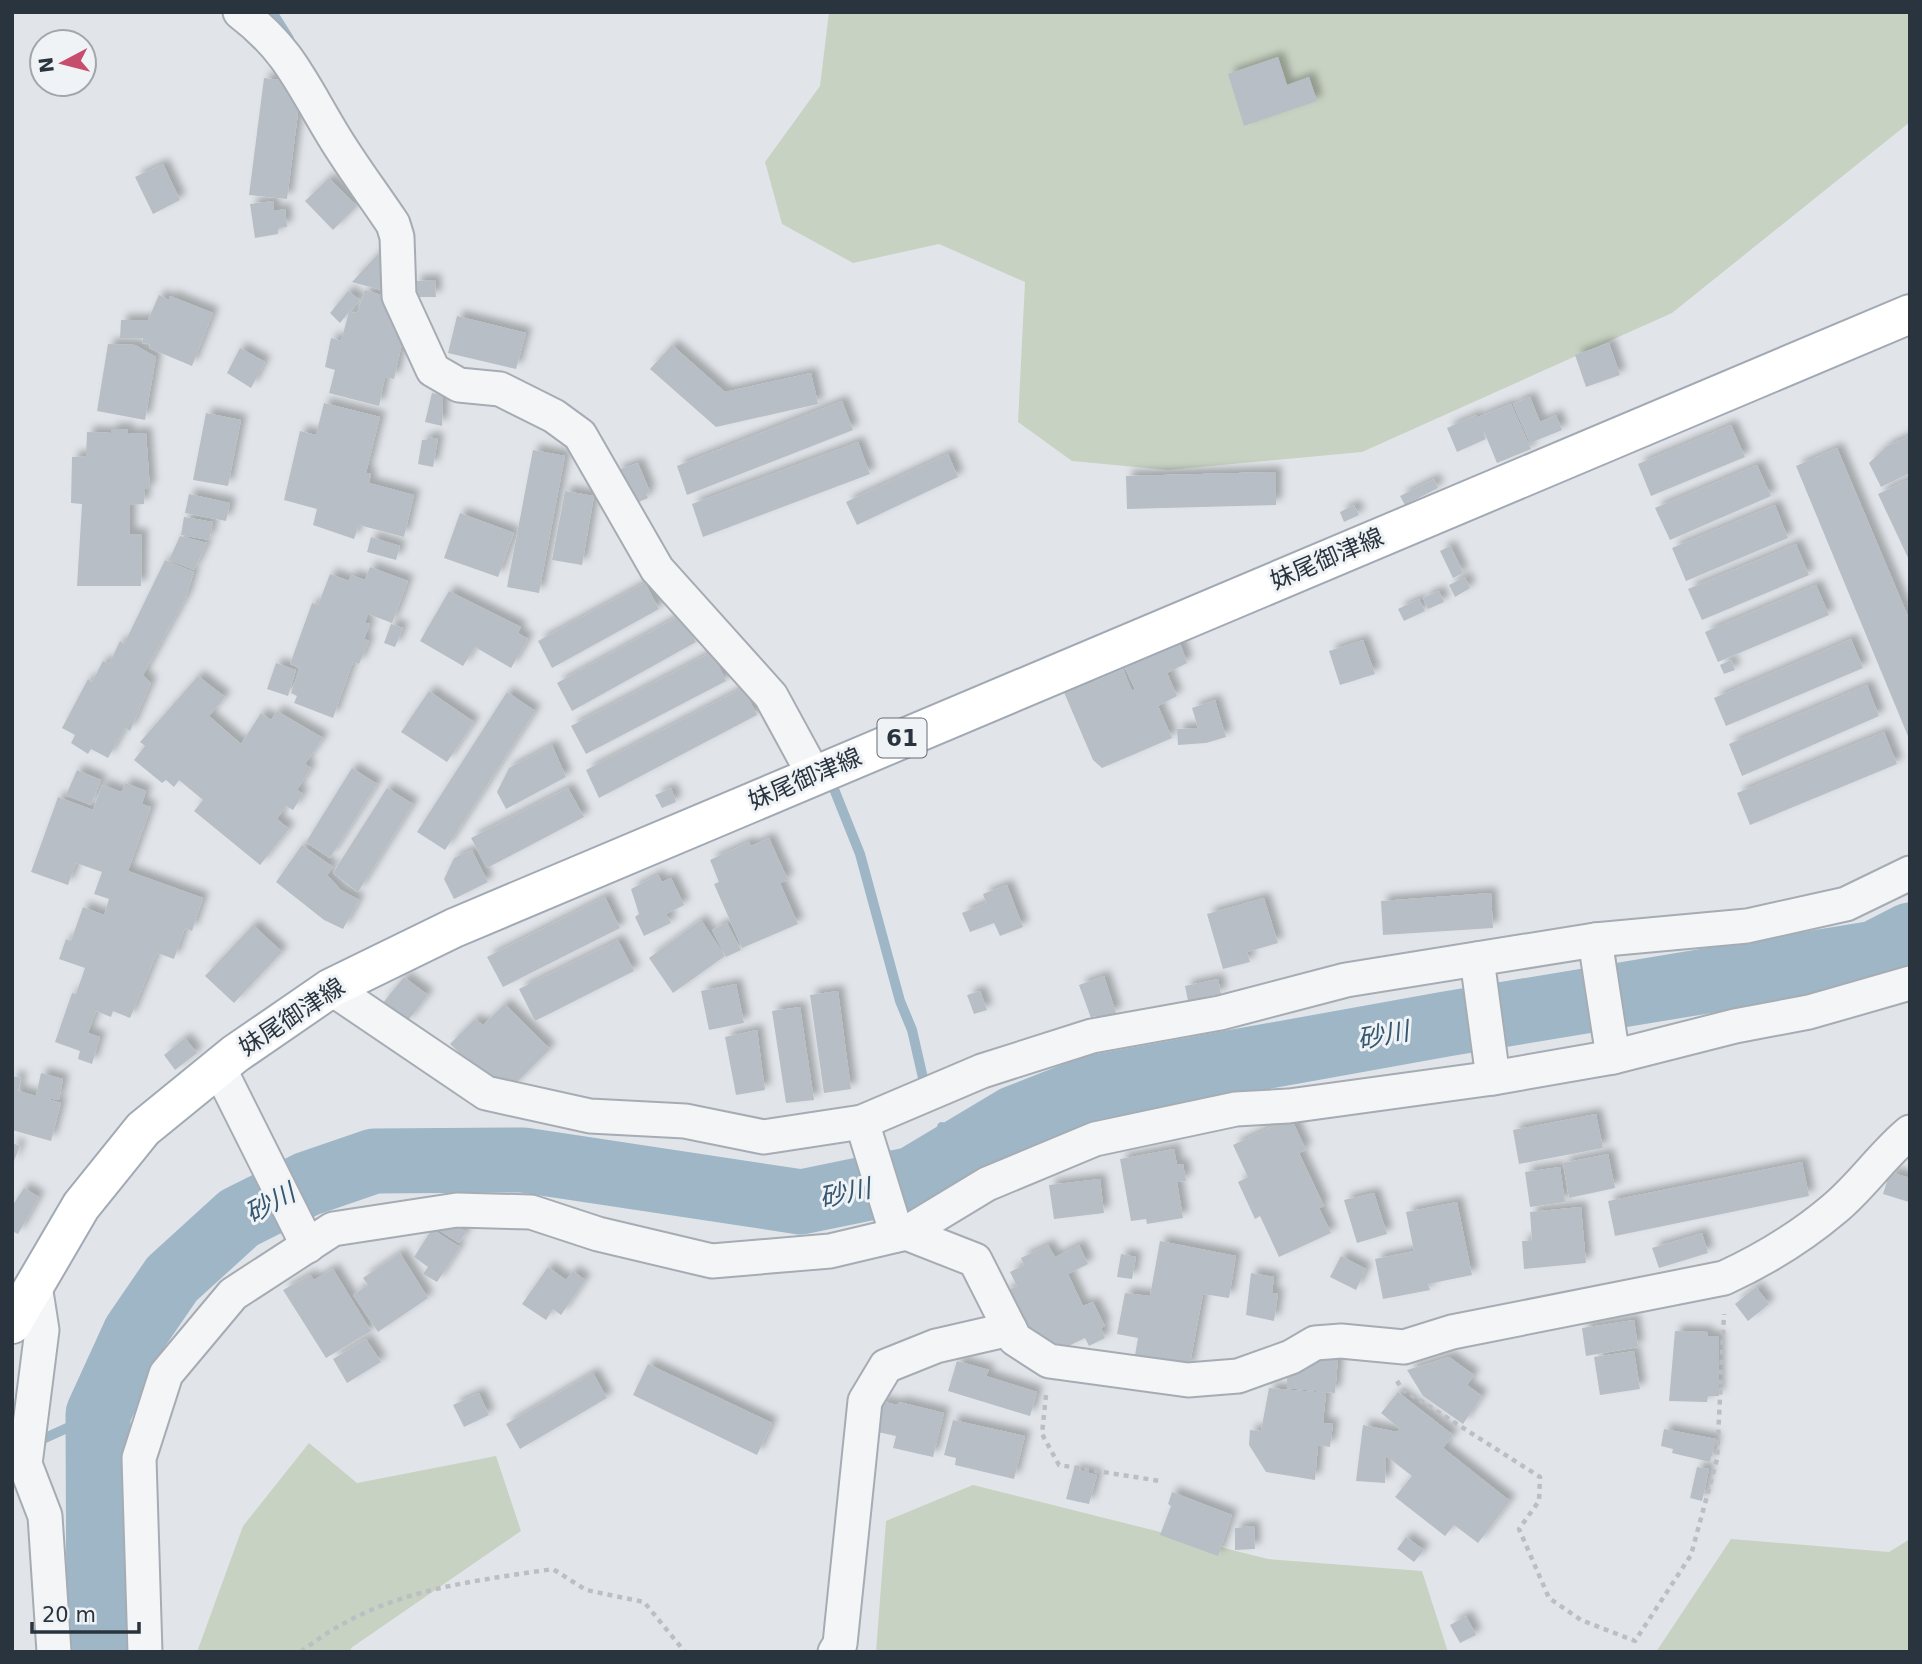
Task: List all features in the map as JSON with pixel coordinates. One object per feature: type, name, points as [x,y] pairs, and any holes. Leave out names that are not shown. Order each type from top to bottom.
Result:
[{"type":"main road","name":"妹尾御津線","points":[[12,1324],[81,1206],[143,1129],[219,1068],[331,988],[454,928],[1910,314]]},
{"type":"street","points":[[240,12],[267,33],[289,59],[334,136],[393,224],[397,237],[399,296],[433,370],[459,385],[500,389],[554,416],[580,435],[657,569],[771,696],[814,775]]},
{"type":"street","points":[[331,988],[486,1093],[590,1116],[685,1121],[764,1137],[862,1122],[982,1070],[1092,1036],[1220,1013],[1346,980],[1595,940],[1747,926],[1846,904],[1910,873]]},
{"type":"street","points":[[1595,940],[1613,1057]]},
{"type":"street","points":[[1477,959],[1493,1078]]},
{"type":"street","points":[[145,1652],[139,1458],[166,1374],[233,1294],[333,1229],[457,1210],[531,1212],[598,1234],[712,1261],[830,1251],[901,1234],[987,1184],[1095,1139],[1236,1109],[1289,1106],[1493,1078],[1613,1057],[1735,1026],[1809,1012],[1910,983]]},
{"type":"street","points":[[219,1068],[307,1246]]},
{"type":"street","points":[[862,1122],[901,1234]]},
{"type":"street","points":[[901,1234],[975,1260],[1015,1339],[1049,1361],[1188,1380],[1238,1376],[1291,1357],[1315,1343],[1341,1341],[1404,1347],[1452,1332],[1724,1278],[1760,1261],[1835,1209],[1890,1148],[1910,1132]]},
{"type":"street","points":[[34,1285],[43,1330],[18,1471],[45,1516],[54,1652]]},
{"type":"street","points":[[835,1652],[840,1644],[865,1401],[886,1366],[936,1346],[1010,1329]]},
{"type":"path","points":[[1381,1346],[1402,1389],[1540,1477],[1539,1501],[1518,1528],[1549,1598],[1581,1620],[1635,1641],[1691,1555],[1717,1459],[1724,1278]]},
{"type":"path","points":[[1049,1361],[1042,1434],[1059,1465],[1160,1481]]},
{"type":"path","points":[[301,1652],[322,1635],[371,1607],[439,1587],[553,1569],[586,1590],[644,1602],[685,1652]]},
{"type":"green space","points":[[829,12],[1910,12],[1910,122],[1672,313],[1362,452],[1168,470],[1072,461],[1018,422],[1025,282],[939,244],[853,263],[782,224],[765,162],[820,86]]},
{"type":"green space","points":[[309,1443],[357,1483],[496,1456],[521,1531],[351,1648],[351,1652],[197,1652],[243,1526]]},
{"type":"green space","points":[[973,1485],[1268,1559],[1422,1571],[1448,1652],[876,1652],[886,1521]]},
{"type":"green space","points":[[1731,1539],[1889,1552],[1910,1539],[1910,1652],[1656,1652]]},
{"type":"building","points":[[1278,57],[1287,85],[1309,77],[1317,101],[1244,126],[1228,74]]},
{"type":"building","points":[[264,78],[288,81],[300,97],[287,199],[249,195]]},
{"type":"building","points":[[163,164],[180,200],[153,214],[135,177]]},
{"type":"building","points":[[329,178],[357,206],[333,230],[305,201]]},
{"type":"building","points":[[273,201],[274,211],[285,209],[287,227],[278,228],[278,234],[255,238],[250,204]]},
{"type":"building","points":[[378,254],[386,262],[385,291],[352,282]]},
{"type":"building","points":[[435,280],[436,297],[415,297],[415,281]]},
{"type":"building","points":[[365,290],[388,297],[391,321],[398,323],[396,337],[403,339],[394,379],[385,377],[379,406],[329,393],[335,370],[325,367],[331,338],[341,341],[349,312],[340,323],[330,313],[348,291],[360,300],[350,312],[357,313]]},
{"type":"building","points":[[159,295],[169,300],[170,296],[213,313],[192,366],[149,348],[150,344],[142,343],[143,338],[120,338],[121,320],[148,320]]},
{"type":"building","points":[[457,316],[526,333],[516,369],[448,353]]},
{"type":"building","points":[[1609,343],[1620,375],[1586,387],[1575,355]]},
{"type":"building","points":[[108,344],[135,345],[156,357],[145,420],[97,411]]},
{"type":"building","points":[[672,345],[725,392],[811,373],[818,404],[716,427],[650,369]]},
{"type":"building","points":[[240,348],[265,362],[251,388],[227,373]]},
{"type":"building","points":[[432,393],[443,396],[442,426],[425,422]]},
{"type":"building","points":[[1530,397],[1540,422],[1556,415],[1562,430],[1530,443],[1513,404]]},
{"type":"building","points":[[842,401],[853,430],[687,495],[677,466]]},
{"type":"building","points":[[324,403],[380,417],[366,473],[371,474],[369,483],[414,495],[404,537],[359,525],[354,539],[313,525],[317,509],[284,500],[300,431],[316,435]]},
{"type":"building","points":[[1511,404],[1531,449],[1497,463],[1478,417]]},
{"type":"building","points":[[206,413],[241,420],[228,486],[193,480]]},
{"type":"building","points":[[1476,415],[1486,439],[1457,452],[1447,428]]},
{"type":"building","points":[[1731,425],[1745,457],[1651,496],[1638,464]]},
{"type":"building","points":[[111,429],[128,429],[128,434],[146,433],[150,489],[145,489],[144,504],[130,505],[130,534],[142,534],[141,586],[77,586],[82,504],[71,503],[72,457],[86,456],[87,432],[111,433]]},
{"type":"building","points":[[1910,436],[1910,473],[1881,487],[1869,463],[1887,446]]},
{"type":"building","points":[[428,437],[438,439],[433,467],[418,464],[422,440],[427,440]]},
{"type":"building","points":[[858,442],[870,474],[703,537],[692,504]]},
{"type":"building","points":[[1837,448],[1910,621],[1910,741],[1796,466]]},
{"type":"building","points":[[533,450],[565,456],[539,593],[507,587]]},
{"type":"building","points":[[948,454],[958,477],[857,525],[846,502]]},
{"type":"building","points":[[638,463],[650,492],[646,493],[648,498],[634,504],[615,471]]},
{"type":"building","points":[[1757,465],[1771,496],[1670,540],[1655,508]]},
{"type":"building","points":[[1276,472],[1276,505],[1127,509],[1126,476]]},
{"type":"building","points":[[1434,479],[1438,488],[1405,505],[1400,496]]},
{"type":"building","points":[[1910,479],[1910,562],[1878,494]]},
{"type":"building","points":[[565,491],[594,496],[582,565],[552,560]]},
{"type":"building","points":[[189,494],[230,503],[226,521],[185,513]]},
{"type":"building","points":[[1354,505],[1359,515],[1344,522],[1340,512]]},
{"type":"building","points":[[1775,505],[1788,538],[1686,581],[1672,548]]},
{"type":"building","points":[[460,513],[514,533],[498,577],[444,558]]},
{"type":"building","points":[[184,517],[213,522],[209,540],[181,535]]},
{"type":"building","points":[[180,536],[207,543],[194,570],[169,560]]},
{"type":"building","points":[[371,537],[400,546],[396,560],[367,552]]},
{"type":"building","points":[[1796,544],[1809,575],[1702,620],[1688,589]]},
{"type":"building","points":[[1450,546],[1463,573],[1453,578],[1440,551]]},
{"type":"building","points":[[165,560],[194,572],[186,597],[143,675],[151,683],[130,731],[125,728],[108,758],[91,749],[88,754],[71,743],[75,735],[62,728],[88,679],[92,682],[103,661],[109,664],[120,641],[124,644]]},
{"type":"building","points":[[370,567],[408,581],[392,623],[368,614],[365,623],[370,624],[364,639],[369,641],[359,664],[353,662],[333,718],[294,703],[297,696],[291,693],[300,668],[290,664],[312,603],[318,605],[330,574],[349,581],[351,575],[365,580]]},
{"type":"building","points":[[1465,577],[1470,588],[1455,597],[1449,585]]},
{"type":"building","points":[[645,583],[659,609],[552,668],[538,641]]},
{"type":"building","points":[[1816,585],[1829,615],[1718,662],[1705,632]]},
{"type":"building","points":[[449,591],[521,627],[518,633],[528,639],[511,668],[475,647],[463,666],[420,641]]},
{"type":"building","points":[[1439,591],[1444,602],[1428,609],[1423,598]]},
{"type":"building","points":[[1419,599],[1425,611],[1404,621],[1398,609]]},
{"type":"building","points":[[681,615],[696,642],[572,711],[557,683]]},
{"type":"building","points":[[391,624],[403,628],[395,647],[384,643]]},
{"type":"building","points":[[1851,639],[1863,668],[1726,726],[1714,698]]},
{"type":"building","points":[[1179,640],[1187,663],[1167,673],[1177,696],[1158,706],[1172,738],[1102,768],[1093,760],[1063,690],[1082,681],[1084,686],[1123,669],[1132,691],[1135,689],[1125,668]]},
{"type":"building","points":[[1363,640],[1375,674],[1340,685],[1329,651]]},
{"type":"building","points":[[712,652],[726,681],[586,754],[571,726]]},
{"type":"building","points":[[1731,660],[1735,670],[1724,674],[1720,665]]},
{"type":"building","points":[[276,663],[296,670],[288,696],[267,689]]},
{"type":"building","points":[[198,676],[225,697],[209,716],[241,744],[261,713],[271,720],[277,711],[323,738],[305,764],[311,768],[297,790],[303,794],[293,810],[286,806],[277,819],[289,829],[260,865],[194,811],[203,800],[179,780],[174,787],[166,780],[162,783],[134,760],[145,746],[140,742]]},
{"type":"building","points":[[1867,685],[1879,716],[1742,776],[1729,744]]},
{"type":"building","points":[[743,688],[757,715],[599,798],[586,770]]},
{"type":"building","points":[[429,691],[474,722],[447,762],[401,732]]},
{"type":"building","points":[[507,692],[535,711],[445,850],[417,832]]},
{"type":"building","points":[[1215,700],[1226,737],[1206,743],[1178,745],[1177,729],[1198,728],[1192,708]]},
{"type":"building","points":[[1884,732],[1897,764],[1750,825],[1737,793]]},
{"type":"building","points":[[552,745],[566,777],[506,809],[497,792],[509,768]]},
{"type":"building","points":[[352,768],[377,784],[330,858],[306,842]]},
{"type":"building","points":[[77,770],[101,780],[91,805],[66,795]]},
{"type":"building","points":[[125,783],[146,791],[142,804],[151,807],[128,871],[203,898],[192,931],[185,928],[174,959],[157,953],[130,1018],[113,1011],[111,1017],[96,1011],[88,1033],[100,1037],[92,1064],[78,1059],[80,1051],[55,1042],[72,993],[76,994],[85,968],[59,959],[66,939],[71,941],[83,907],[104,915],[109,899],[94,894],[102,872],[76,863],[68,885],[31,872],[58,797],[93,810],[102,785],[122,792]]},
{"type":"building","points":[[387,788],[413,804],[358,892],[333,873]]},
{"type":"building","points":[[568,788],[584,817],[487,868],[471,838]]},
{"type":"building","points":[[671,788],[676,802],[662,808],[655,795]]},
{"type":"building","points":[[769,838],[788,880],[780,883],[798,924],[742,948],[714,884],[719,882],[710,860],[749,842],[751,846]]},
{"type":"building","points":[[302,845],[333,867],[327,875],[341,890],[359,900],[343,929],[324,920],[276,882]]},
{"type":"building","points":[[472,850],[488,882],[454,899],[444,879],[454,858]]},
{"type":"building","points":[[658,875],[662,882],[671,878],[684,905],[666,914],[671,923],[644,936],[635,917],[639,914],[631,889]]},
{"type":"building","points":[[1007,885],[1023,927],[1000,936],[994,923],[970,932],[962,913],[986,903],[983,894]]},
{"type":"building","points":[[1491,893],[1493,928],[1383,935],[1381,901]]},
{"type":"building","points":[[605,897],[620,928],[503,987],[487,957]]},
{"type":"building","points":[[1264,898],[1278,943],[1247,952],[1250,962],[1223,969],[1207,914]]},
{"type":"building","points":[[701,920],[725,956],[673,993],[649,958]]},
{"type":"building","points":[[727,923],[741,950],[726,957],[712,930]]},
{"type":"building","points":[[253,925],[282,952],[234,1003],[205,976]]},
{"type":"building","points":[[618,940],[634,971],[535,1021],[519,989]]},
{"type":"building","points":[[1104,976],[1116,1013],[1097,1020],[1095,1016],[1091,1018],[1079,985]]},
{"type":"building","points":[[404,977],[428,995],[406,1023],[382,1004]]},
{"type":"building","points":[[1218,979],[1221,994],[1188,1001],[1185,986]]},
{"type":"building","points":[[736,984],[744,1023],[709,1030],[701,991]]},
{"type":"building","points":[[838,991],[851,1089],[824,1093],[810,995]]},
{"type":"building","points":[[980,991],[987,1010],[974,1014],[967,995]]},
{"type":"building","points":[[505,1004],[550,1049],[511,1088],[487,1080],[450,1044],[475,1019],[483,1025]]},
{"type":"building","points":[[800,1007],[814,1100],[786,1103],[772,1011]]},
{"type":"building","points":[[757,1030],[765,1090],[736,1095],[725,1037]]},
{"type":"building","points":[[185,1038],[197,1053],[175,1070],[164,1055]]},
{"type":"building","points":[[41,1073],[63,1079],[59,1100],[41,1097],[61,1103],[51,1141],[12,1130],[12,1076],[21,1078],[18,1091],[36,1096]]},
{"type":"building","points":[[1596,1114],[1603,1148],[1519,1164],[1513,1130]]},
{"type":"building","points":[[1291,1118],[1306,1150],[1299,1153],[1324,1206],[1319,1208],[1331,1233],[1279,1257],[1260,1216],[1255,1219],[1238,1182],[1248,1177],[1233,1145]]},
{"type":"building","points":[[12,1143],[20,1146],[12,1166]]},
{"type":"building","points":[[1174,1149],[1177,1165],[1183,1164],[1186,1181],[1177,1182],[1183,1218],[1147,1224],[1146,1219],[1131,1221],[1120,1159]]},
{"type":"building","points":[[1608,1154],[1615,1188],[1569,1198],[1563,1163]]},
{"type":"building","points":[[1802,1162],[1809,1196],[1615,1236],[1608,1201]]},
{"type":"building","points":[[1560,1167],[1565,1202],[1530,1207],[1525,1172]]},
{"type":"building","points":[[1890,1172],[1910,1178],[1909,1202],[1883,1194]]},
{"type":"building","points":[[1100,1179],[1104,1213],[1054,1219],[1049,1185]]},
{"type":"building","points":[[24,1188],[39,1197],[18,1234],[12,1231],[12,1206]]},
{"type":"building","points":[[1374,1193],[1387,1234],[1357,1243],[1344,1200]]},
{"type":"building","points":[[1457,1202],[1472,1275],[1428,1284],[1430,1290],[1383,1299],[1375,1259],[1414,1251],[1406,1212]]},
{"type":"building","points":[[1581,1207],[1586,1263],[1524,1269],[1522,1241],[1532,1241],[1530,1212]]},
{"type":"building","points":[[446,1219],[466,1232],[459,1243],[439,1230]]},
{"type":"building","points":[[432,1229],[460,1247],[437,1282],[423,1274],[428,1267],[414,1257]]},
{"type":"building","points":[[1702,1233],[1708,1253],[1659,1268],[1652,1248]]},
{"type":"building","points":[[1160,1241],[1236,1256],[1229,1298],[1203,1294],[1189,1369],[1135,1355],[1138,1338],[1117,1334],[1125,1293],[1150,1296]]},
{"type":"building","points":[[1048,1245],[1055,1257],[1079,1245],[1088,1264],[1068,1274],[1083,1306],[1093,1302],[1105,1326],[1101,1328],[1105,1338],[1089,1346],[1085,1338],[1056,1352],[1019,1324],[1004,1292],[1017,1286],[1010,1272],[1024,1265],[1021,1258]]},
{"type":"building","points":[[400,1253],[428,1298],[378,1332],[353,1295],[368,1285],[363,1278]]},
{"type":"building","points":[[1121,1254],[1136,1257],[1132,1279],[1117,1277]]},
{"type":"building","points":[[1341,1256],[1366,1269],[1356,1290],[1330,1277]]},
{"type":"building","points":[[548,1267],[566,1280],[573,1271],[585,1280],[561,1315],[553,1309],[546,1320],[522,1304]]},
{"type":"building","points":[[333,1269],[371,1331],[326,1358],[283,1290],[310,1275],[314,1280]]},
{"type":"building","points":[[1251,1273],[1274,1277],[1272,1293],[1278,1294],[1274,1321],[1246,1315]]},
{"type":"building","points":[[1756,1287],[1769,1304],[1748,1321],[1735,1304]]},
{"type":"building","points":[[1634,1320],[1638,1347],[1586,1356],[1582,1328]]},
{"type":"building","points":[[1675,1331],[1707,1332],[1708,1336],[1719,1337],[1719,1396],[1708,1396],[1707,1402],[1669,1401]]},
{"type":"building","points":[[366,1339],[381,1362],[347,1383],[333,1359]]},
{"type":"building","points":[[1634,1351],[1640,1389],[1600,1395],[1594,1357]]},
{"type":"building","points":[[1449,1357],[1474,1375],[1467,1385],[1482,1396],[1463,1424],[1423,1396],[1407,1370]]},
{"type":"building","points":[[1315,1359],[1338,1359],[1335,1393],[1287,1388],[1287,1375]]},
{"type":"building","points":[[957,1361],[989,1370],[986,1376],[1037,1392],[1030,1416],[948,1391]]},
{"type":"building","points":[[648,1364],[772,1423],[757,1455],[633,1395]]},
{"type":"building","points":[[593,1373],[607,1398],[520,1449],[506,1424]]},
{"type":"building","points":[[1269,1388],[1326,1393],[1323,1423],[1333,1424],[1330,1447],[1318,1445],[1315,1480],[1266,1472],[1249,1445],[1250,1430],[1261,1431]]},
{"type":"building","points":[[1398,1392],[1453,1435],[1443,1448],[1510,1501],[1478,1543],[1454,1525],[1445,1536],[1395,1497],[1412,1476],[1386,1456],[1385,1483],[1356,1481],[1363,1425],[1397,1432],[1400,1429],[1381,1413]]},
{"type":"building","points":[[479,1393],[489,1415],[464,1427],[453,1405]]},
{"type":"building","points":[[879,1401],[898,1405],[899,1402],[944,1413],[933,1457],[893,1448],[896,1436],[873,1431]]},
{"type":"building","points":[[953,1420],[1025,1436],[1014,1479],[955,1465],[956,1458],[944,1455]]},
{"type":"building","points":[[1664,1429],[1716,1439],[1710,1462],[1672,1453],[1673,1449],[1661,1446]]},
{"type":"building","points":[[1697,1467],[1709,1469],[1702,1501],[1690,1498]]},
{"type":"building","points":[[1074,1469],[1097,1475],[1089,1504],[1066,1499]]},
{"type":"building","points":[[1172,1492],[1232,1515],[1218,1556],[1160,1535],[1171,1506],[1168,1504]]},
{"type":"building","points":[[1254,1526],[1255,1549],[1235,1550],[1235,1528]]},
{"type":"building","points":[[1406,1537],[1424,1550],[1414,1562],[1397,1549]]},
{"type":"building","points":[[1466,1616],[1476,1635],[1460,1643],[1450,1625]]},
{"type":"waterway","points":[[272,12],[289,39]]},
{"type":"waterway","points":[[834,789],[860,854],[900,1001],[912,1030],[923,1078]]},
{"type":"waterway","name":"砂川","points":[[99,1652],[98,1414],[135,1333],[172,1279],[239,1218],[307,1184],[374,1161],[523,1160],[801,1202],[913,1179],[1015,1118],[1091,1088],[1446,1024],[1875,953],[1910,935]]},
{"type":"waterway","points":[[942,1127],[953,1155]]},
{"type":"waterway","points":[[34,1443],[98,1414]]}]
